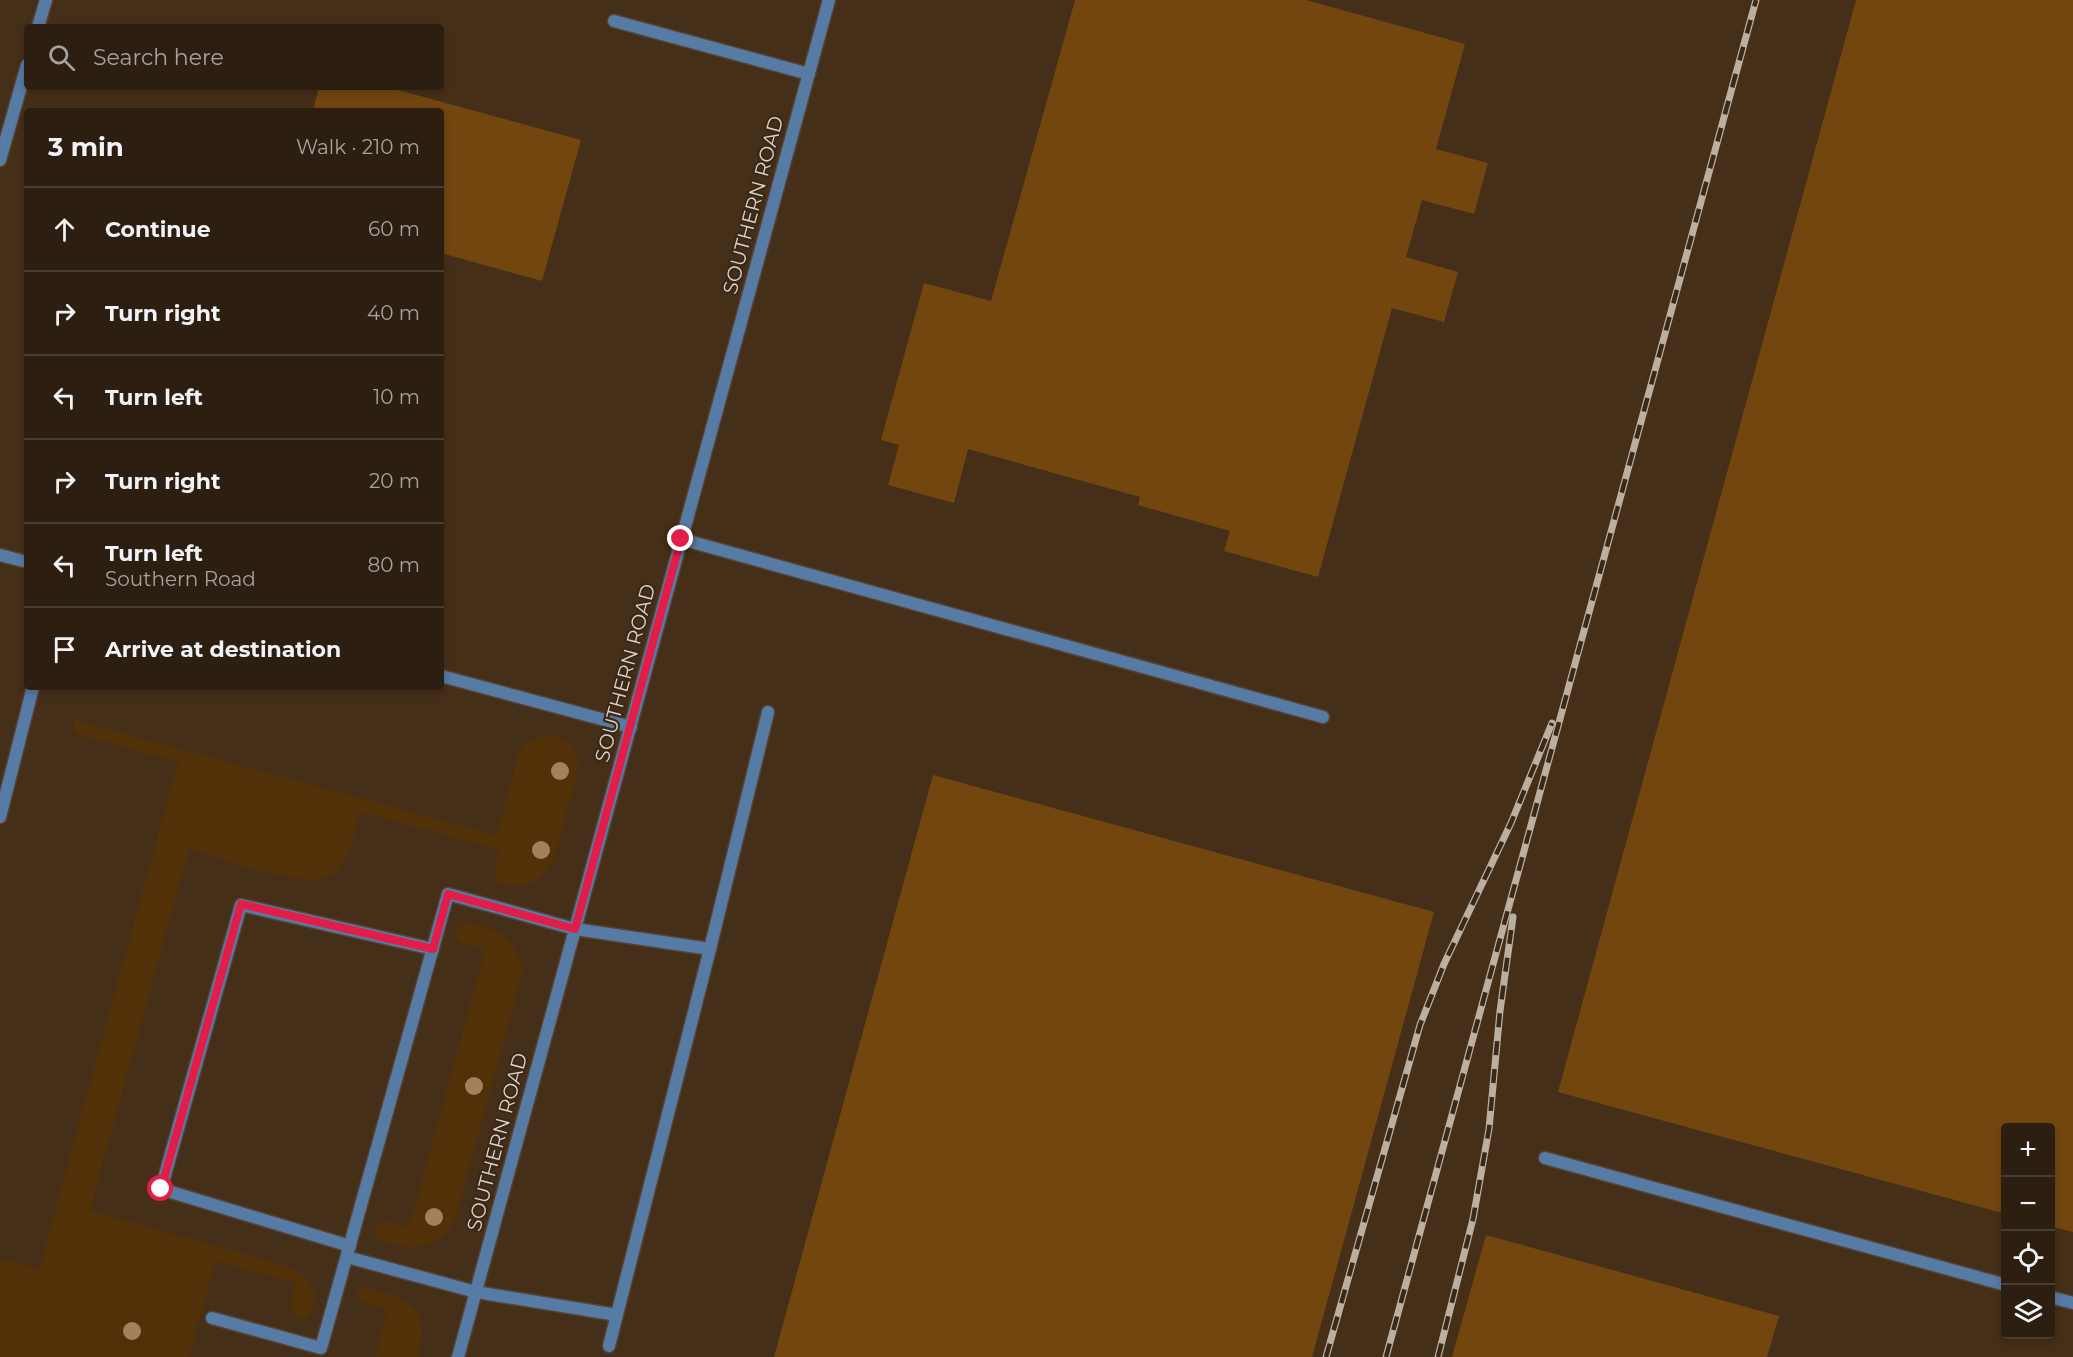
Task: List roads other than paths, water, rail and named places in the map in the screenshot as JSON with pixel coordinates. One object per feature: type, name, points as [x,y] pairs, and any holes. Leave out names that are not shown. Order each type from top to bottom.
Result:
[{"type":"street","points":[[39,24],[46,0]]},
{"type":"street","name":"SOUTHERN ROAD","points":[[458,1357],[829,0]]},
{"type":"street","points":[[614,21],[808,74]]},
{"type":"street","points":[[0,160],[24,76]]},
{"type":"street","points":[[681,539],[1323,717]]},
{"type":"street","points":[[0,555],[24,561]]},
{"type":"street","points":[[444,676],[630,727]]},
{"type":"street","points":[[0,817],[32,690]]},
{"type":"street","points":[[609,1346],[768,712]]},
{"type":"street","points":[[212,1318],[321,1348],[448,894],[575,929],[710,949]]},
{"type":"street","points":[[433,949],[241,904],[161,1189],[476,1292],[617,1315]]},
{"type":"street","points":[[1545,1158],[2001,1284]]},
{"type":"street","points":[[2055,1298],[2073,1303]]},
{"type":"railway","points":[[1386,1357],[1756,0]]},
{"type":"railway","points":[[1326,1357],[1420,1025],[1444,964],[1511,823],[1552,723]]},
{"type":"railway","points":[[1438,1357],[1473,1219],[1489,1129],[1500,1011],[1513,917]]}]
